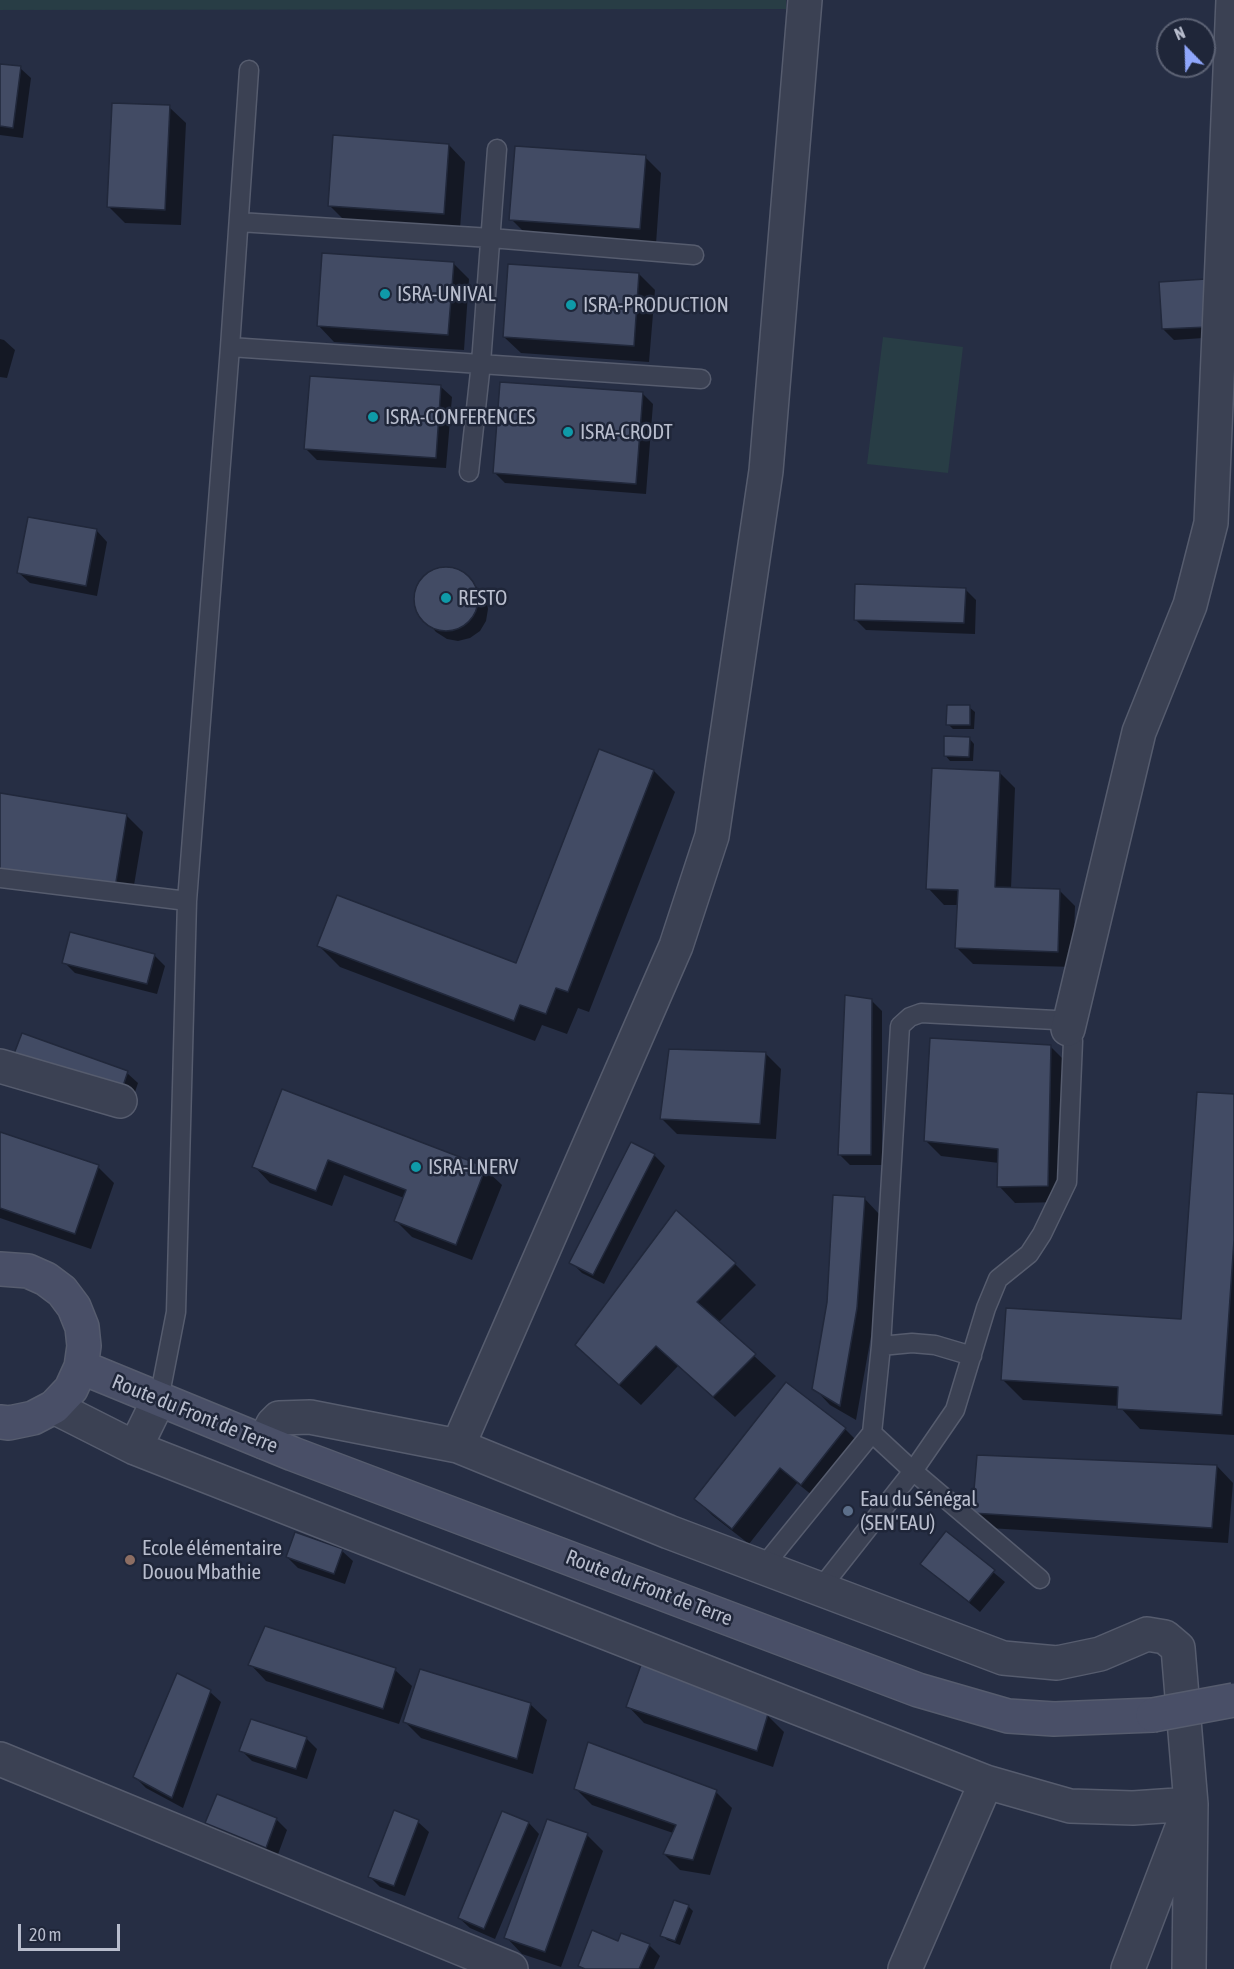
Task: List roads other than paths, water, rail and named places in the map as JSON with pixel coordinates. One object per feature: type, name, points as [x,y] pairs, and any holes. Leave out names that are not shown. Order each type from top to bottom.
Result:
[{"type":"main road","points":[[0,1269],[28,1271],[46,1279],[62,1291],[74,1307],[82,1327],[84,1346],[81,1367],[71,1389],[54,1407],[33,1418],[9,1424],[0,1422]]},
{"type":"main road","name":"Route du Front de Terre","points":[[81,1367],[264,1442],[918,1690],[1008,1716],[1054,1719],[1153,1715],[1234,1700]]},
{"type":"street","points":[[458,1446],[676,946],[712,836],[766,471],[805,0]]},
{"type":"street","points":[[1068,1029],[1139,732],[1190,605],[1211,523],[1233,0]]},
{"type":"street","points":[[0,1066],[120,1101]]},
{"type":"street","points":[[135,1448],[159,1399]]},
{"type":"street","points":[[54,1407],[135,1448],[986,1782],[1070,1806],[1133,1808],[1191,1804]]},
{"type":"street","points":[[264,1442],[273,1424],[279,1418],[310,1417],[458,1446],[669,1532],[1004,1658],[1057,1663],[1100,1654],[1147,1634],[1165,1637],[1178,1648],[1191,1804],[1189,1969]]},
{"type":"street","points":[[0,1759],[449,1957],[511,1969]]},
{"type":"street","points":[[905,1969],[986,1782]]},
{"type":"street","points":[[1128,1969],[1191,1804]]},
{"type":"lane","points":[[159,1399],[177,1312],[187,901],[249,70]]},
{"type":"lane","points":[[469,472],[481,363],[497,149]]},
{"type":"lane","points":[[239,222],[491,238],[693,255]]},
{"type":"lane","points":[[230,347],[701,379]]},
{"type":"lane","points":[[0,878],[187,901]]},
{"type":"lane","points":[[763,1567],[872,1433],[881,1346],[900,1026],[910,1017],[921,1012],[1056,1020],[1068,1029],[1073,1041],[1067,1182],[1042,1234],[1029,1254],[998,1279],[986,1308],[956,1410],[913,1472],[820,1589]]},
{"type":"lane","points":[[881,1346],[912,1343],[935,1345],[972,1356]]},
{"type":"lane","points":[[872,1433],[913,1472],[1040,1579]]},
{"type":"place","name":"ISRA-UNIVAL","points":[[385,294]]},
{"type":"place","name":"ISRA-PRODUCTION","points":[[571,305]]},
{"type":"place","name":"ISRA-CONFERENCES","points":[[373,417]]},
{"type":"place","name":"ISRA-CRODT","points":[[568,432]]},
{"type":"place","name":"RESTO","points":[[446,598]]},
{"type":"place","name":"ISRA-LNERV","points":[[416,1167]]},
{"type":"place","name":"Eau du Sénégal (SEN'EAU)","points":[[848,1511]]},
{"type":"place","name":"Ecole élémentaire Douou Mbathie","points":[[130,1560]]}]
